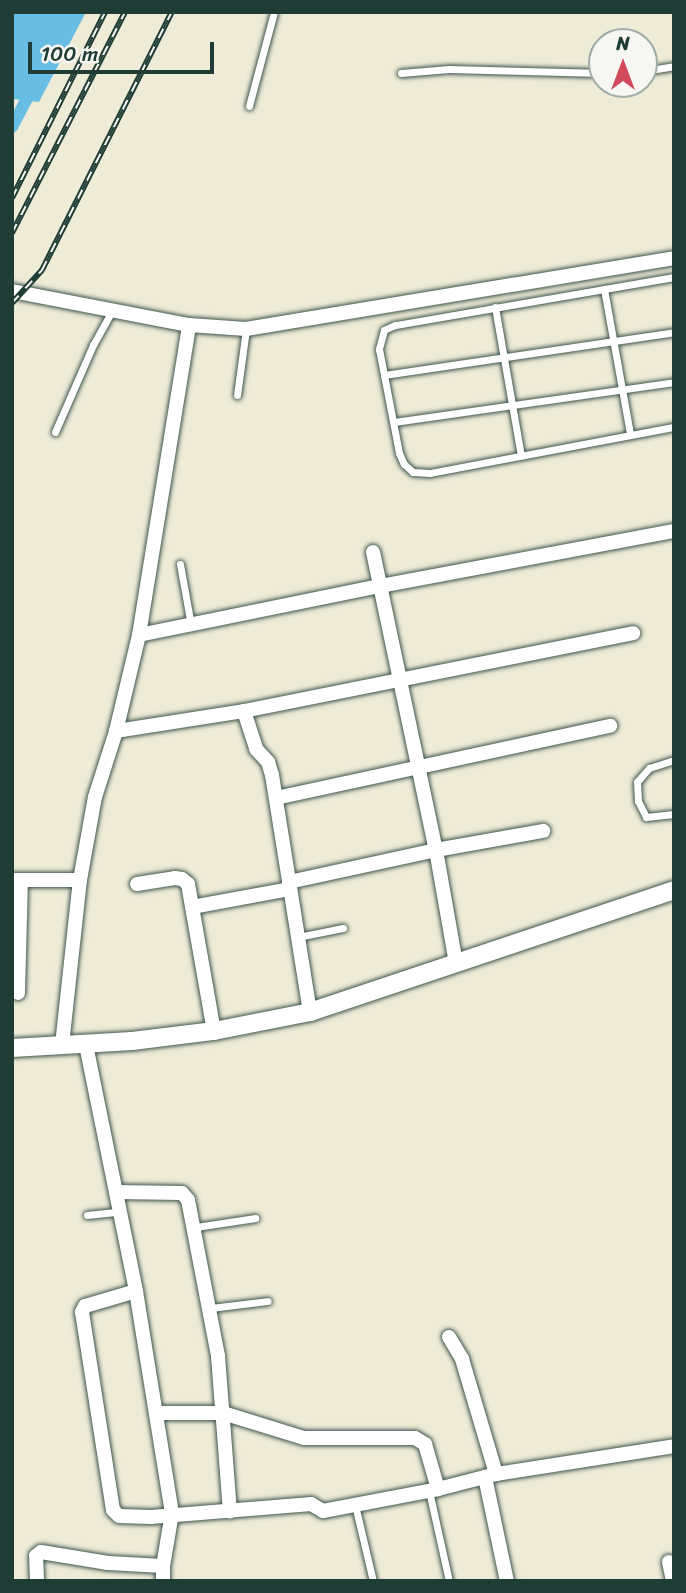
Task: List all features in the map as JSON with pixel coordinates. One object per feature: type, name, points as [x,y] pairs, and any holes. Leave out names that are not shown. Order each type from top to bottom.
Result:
[{"type":"street","points":[[12,291],[189,325],[246,329],[674,258]]},
{"type":"street","points":[[62,1045],[80,880],[95,797],[116,731],[139,635],[189,325]]},
{"type":"street","points":[[139,635],[380,586],[674,531]]},
{"type":"street","points":[[373,552],[436,850],[456,964]]},
{"type":"street","points":[[116,731],[244,710],[633,633]]},
{"type":"street","points":[[244,710],[256,750],[268,762],[272,775],[310,1012]]},
{"type":"street","points":[[276,798],[610,726]]},
{"type":"street","points":[[192,907],[436,850],[543,831]]},
{"type":"street","points":[[137,884],[182,878],[190,891],[214,1031]]},
{"type":"street","points":[[18,993],[17,880],[80,880]]},
{"type":"street","points":[[12,1048],[86,1045],[214,1031],[310,1012],[674,890]]},
{"type":"street","points":[[37,1581],[36,1556],[41,1552],[163,1573],[172,1513],[136,1291],[86,1045]]},
{"type":"street","points":[[116,1192],[182,1193],[188,1200],[196,1227],[210,1308],[223,1413],[230,1512]]},
{"type":"street","points":[[136,1291],[85,1306],[82,1312],[113,1510],[119,1516],[151,1517],[172,1513],[230,1512],[311,1504],[323,1511],[434,1490],[490,1475],[674,1446]]},
{"type":"street","points":[[449,1337],[462,1359],[490,1475],[508,1581]]},
{"type":"street","points":[[157,1413],[223,1413],[304,1438],[415,1438],[425,1444],[434,1490]]},
{"type":"street","points":[[669,1562],[673,1581]]},
{"type":"lane","points":[[249,106],[274,12]]},
{"type":"lane","points":[[401,73],[449,69],[588,73]]},
{"type":"lane","points":[[674,277],[395,324],[384,330],[379,349],[399,453],[404,464],[413,472],[430,473],[674,427]]},
{"type":"lane","points":[[604,289],[630,434]]},
{"type":"lane","points":[[495,307],[521,456]]},
{"type":"lane","points":[[55,432],[93,345],[114,309]]},
{"type":"lane","points":[[237,394],[246,329]]},
{"type":"lane","points":[[384,375],[674,332]]},
{"type":"lane","points":[[394,422],[674,382]]},
{"type":"lane","points":[[180,564],[191,625]]},
{"type":"lane","points":[[674,760],[649,768],[637,782],[638,801],[646,817],[674,814]]},
{"type":"lane","points":[[298,937],[343,928]]},
{"type":"lane","points":[[87,1215],[118,1212]]},
{"type":"lane","points":[[196,1227],[255,1218]]},
{"type":"lane","points":[[210,1308],[268,1301]]},
{"type":"lane","points":[[434,1490],[449,1581]]},
{"type":"lane","points":[[355,1504],[373,1581]]},
{"type":"water","points":[[12,12],[86,12],[39,102],[12,99]]},
{"type":"waterway","points":[[12,127],[33,87]]},
{"type":"railway","points":[[12,198],[105,12]]},
{"type":"railway","points":[[12,233],[125,12]]},
{"type":"railway","points":[[12,303],[42,270],[172,12]]}]
